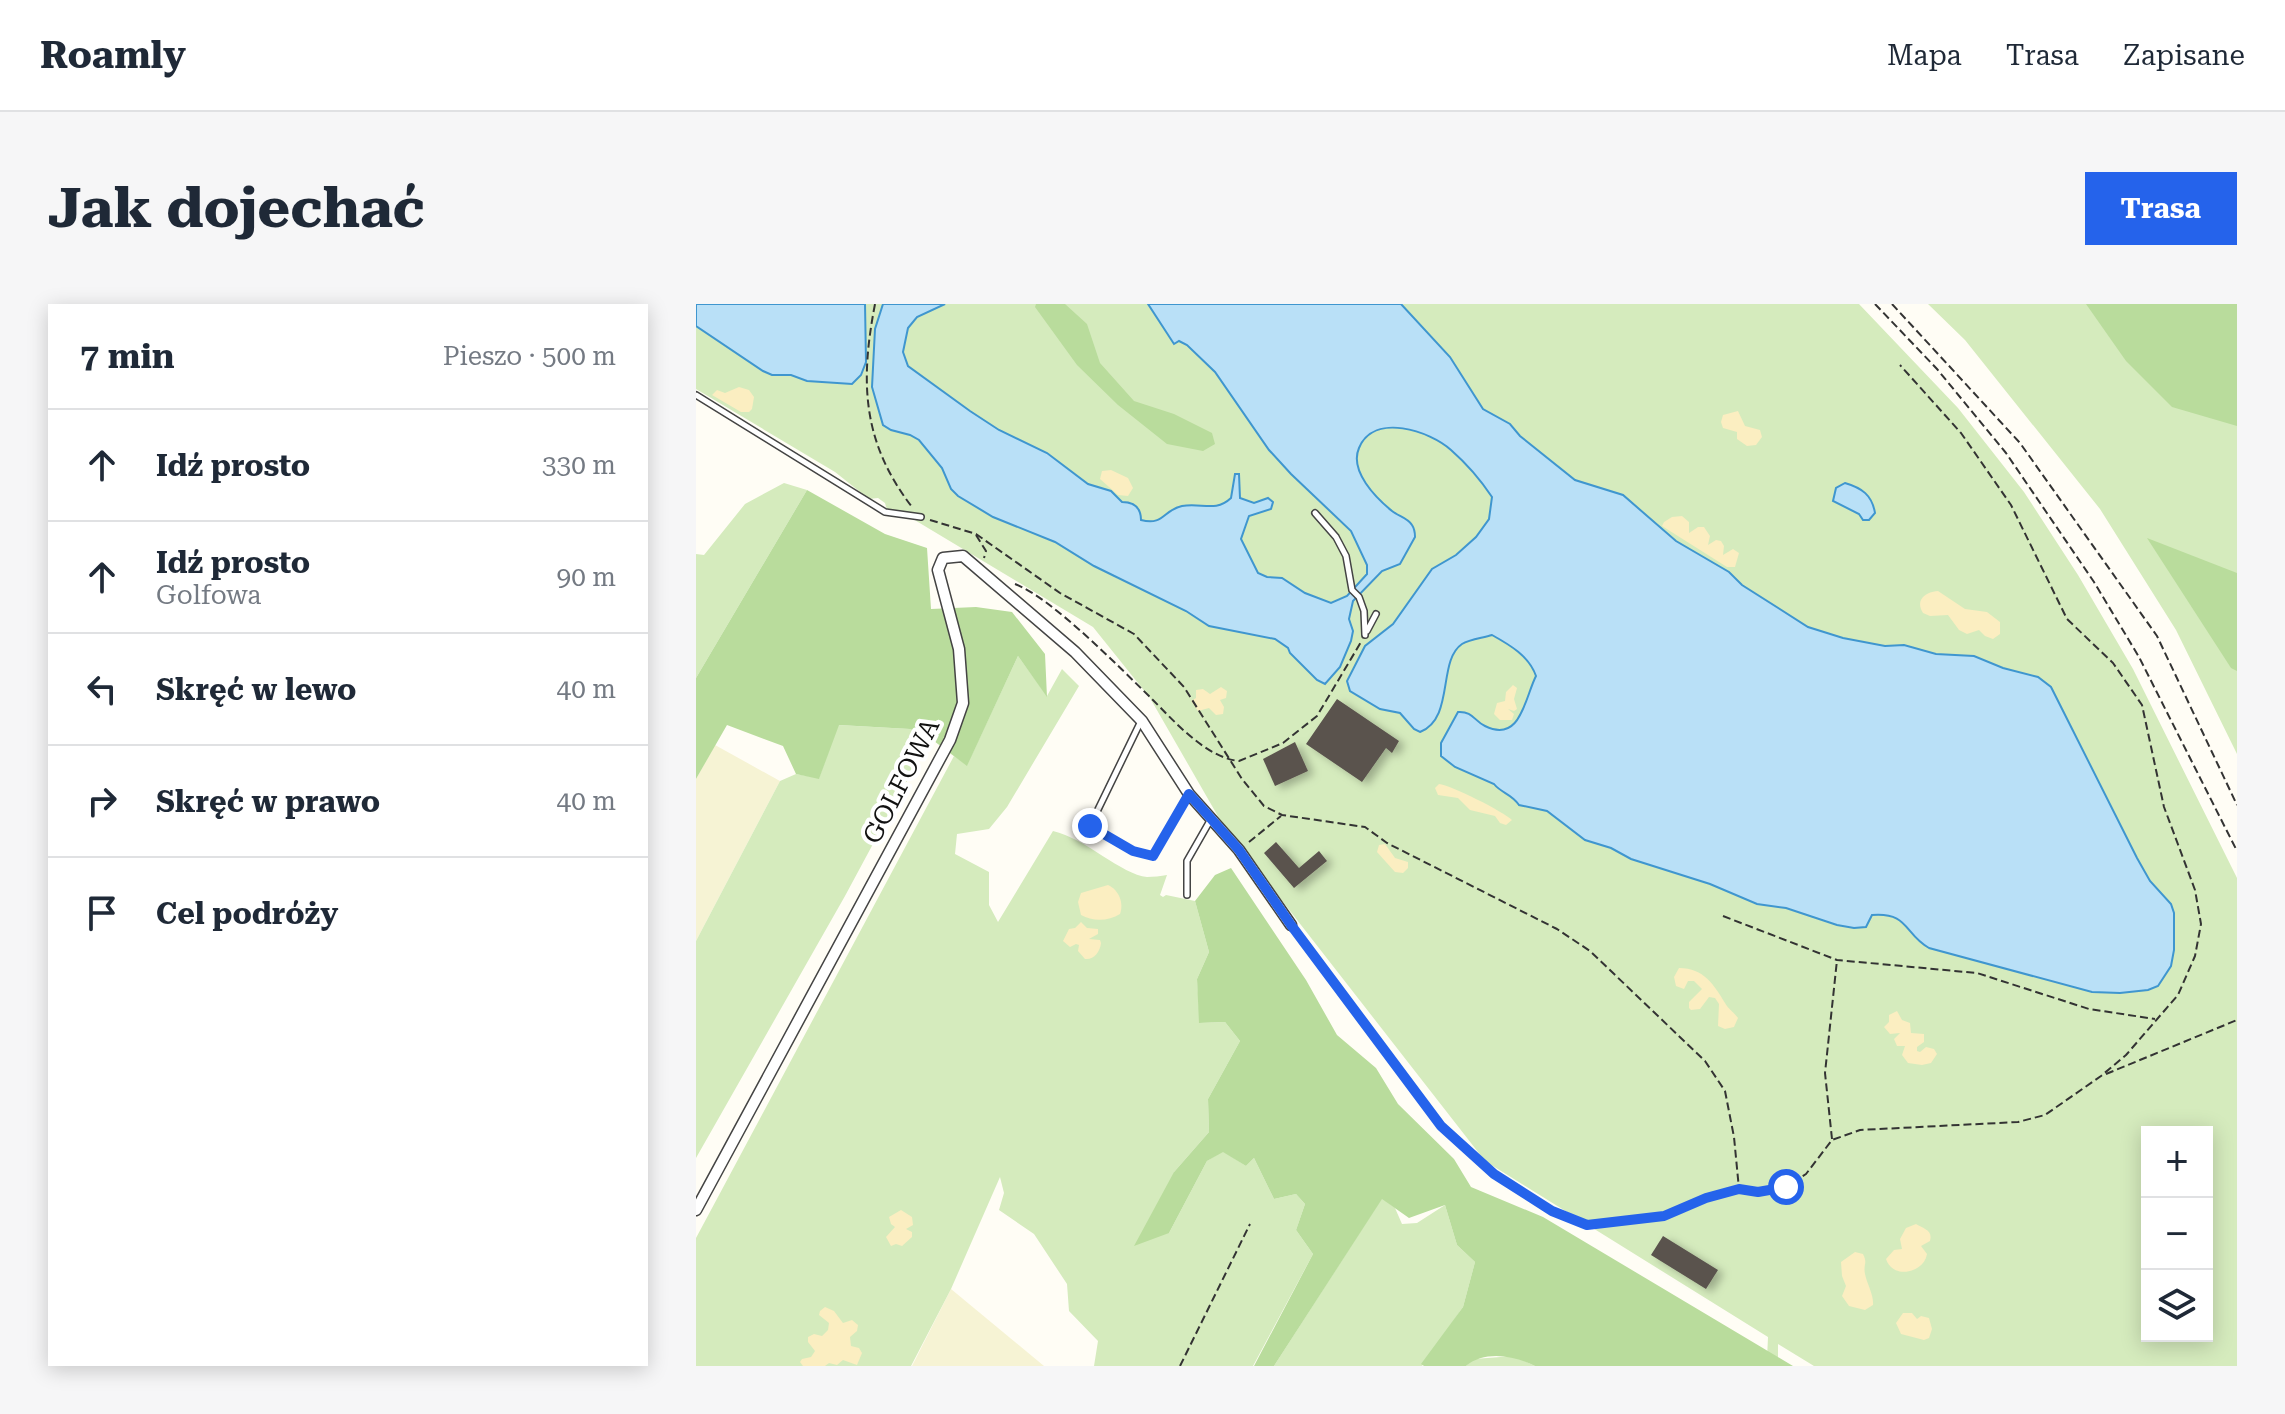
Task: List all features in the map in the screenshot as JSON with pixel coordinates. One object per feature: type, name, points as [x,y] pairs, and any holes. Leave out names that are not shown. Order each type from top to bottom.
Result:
[{"type":"street","name":"GOLFOWA","points":[[696,1210],[950,740],[963,703],[959,649],[938,570],[943,558],[963,556],[1075,652],[1142,721],[1189,794],[1239,850],[1291,925]]},
{"type":"lane","points":[[696,395],[885,512],[921,517]]},
{"type":"lane","points":[[1315,513],[1336,537],[1346,556],[1352,590],[1359,597],[1364,611],[1365,635]]},
{"type":"lane","points":[[1365,635],[1376,614]]},
{"type":"lane","points":[[1142,721],[1090,826],[1133,851],[1153,856],[1189,794]]},
{"type":"lane","points":[[1187,895],[1187,861],[1211,819]]},
{"type":"lane","points":[[1291,925],[1441,1126],[1494,1174],[1552,1211],[1587,1225]]},
{"type":"path","points":[[875,304],[869,334],[867,393],[875,445],[898,488],[921,517],[976,534],[1060,593],[1134,634],[1184,687],[1242,779],[1264,806],[1282,815],[1365,827],[1387,843],[1557,929],[1590,951],[1705,1061],[1725,1091],[1734,1137],[1739,1189]]},
{"type":"path","points":[[1875,304],[1937,369],[2006,453],[2094,582],[2139,657],[2237,851]]},
{"type":"path","points":[[1892,304],[2020,443],[2157,636],[2237,805]]},
{"type":"path","points":[[1587,1225],[1664,1216],[1706,1198],[1739,1189],[1758,1192],[1786,1187],[1806,1174],[1832,1140],[1860,1130],[2018,1122],[2045,1115],[2126,1055],[2178,995],[2195,956],[2201,924],[2195,890],[2164,807],[2142,705],[2113,663],[2067,619],[2011,505],[1961,433],[1900,365]]},
{"type":"path","points":[[976,534],[986,551],[982,565]]},
{"type":"path","points":[[1011,583],[1022,587],[1072,625],[1193,739],[1231,761],[1239,761],[1283,743],[1317,716],[1365,635]]},
{"type":"path","points":[[1239,850],[1282,815]]},
{"type":"path","points":[[1723,916],[1837,960],[1977,973],[2089,1009],[2157,1019]]},
{"type":"path","points":[[1832,1140],[1825,1073],[1837,960]]},
{"type":"path","points":[[2101,1076],[2237,1020]]},
{"type":"path","points":[[1180,1366],[1250,1224]]},
{"type":"shaded area","points":[[715,745],[780,781],[696,941],[696,779]]},
{"type":"shaded area","points":[[951,1289],[1044,1366],[912,1366]]},
{"type":"green space","points":[[696,304],[1859,304],[1958,408],[2024,492],[2078,575],[2133,669],[2237,878],[2237,1366],[1814,1366],[1778,1344],[1778,1361],[1767,1359],[1768,1337],[1485,1161],[1223,825],[1150,698],[1093,627],[898,510],[887,510],[885,503],[878,498],[869,499],[835,472],[696,389]]},
{"type":"green space","points":[[1036,304],[1065,304],[1087,324],[1100,363],[1134,401],[1174,414],[1212,433],[1215,444],[1203,451],[1167,444],[1118,405],[1077,365],[1035,307]]},
{"type":"green space","points":[[1928,304],[2237,304],[2237,754],[2176,630],[2100,509],[1965,340]]},
{"type":"green space","points":[[2086,304],[2237,304],[2237,426],[2172,407],[2126,361]]},
{"type":"green space","points":[[784,483],[807,490],[696,678],[696,554],[704,555],[745,504]]},
{"type":"green space","points":[[807,490],[885,534],[927,548],[931,609],[976,607],[1012,612],[1045,654],[1047,697],[1018,656],[967,766],[930,738],[910,729],[839,725],[819,779],[796,774],[783,746],[727,725],[696,779],[696,678]]},
{"type":"green space","points":[[2147,538],[2237,573],[2237,671],[2231,668]]},
{"type":"green space","points":[[1018,656],[1047,696],[1062,669],[1079,686],[1007,807],[989,829],[957,834],[955,854],[989,872],[989,905],[998,922],[1053,831],[1078,841],[1137,875],[1167,875],[1160,895],[1195,901],[1209,952],[1197,979],[1200,1023],[1225,1022],[1240,1041],[1208,1099],[1209,1132],[1174,1172],[1169,1233],[1207,1161],[1223,1151],[1246,1166],[1254,1158],[1274,1199],[1296,1194],[1305,1204],[1296,1230],[1313,1254],[1253,1366],[1094,1366],[1098,1341],[1069,1311],[1067,1284],[1034,1234],[999,1210],[1004,1193],[1000,1177],[951,1289],[911,1366],[696,1366],[696,1238],[954,756],[967,765]]},
{"type":"green space","points":[[838,725],[910,729],[930,738],[845,896],[696,1158],[696,941],[780,781],[796,774],[819,778]]},
{"type":"green space","points":[[1231,868],[1306,980],[1337,1035],[1376,1068],[1398,1104],[1454,1159],[1471,1187],[1543,1217],[1793,1366],[1535,1366],[1491,1356],[1466,1366],[1424,1366],[1421,1364],[1463,1307],[1475,1262],[1457,1245],[1445,1205],[1409,1218],[1382,1199],[1274,1366],[1254,1366],[1313,1254],[1296,1230],[1305,1204],[1296,1194],[1274,1199],[1254,1158],[1246,1166],[1223,1152],[1207,1161],[1169,1233],[1134,1246],[1174,1172],[1209,1132],[1208,1099],[1240,1041],[1225,1022],[1199,1023],[1197,979],[1209,952],[1195,901],[1215,875]]},
{"type":"green space","points":[[1382,1198],[1395,1208],[1402,1224],[1417,1223],[1445,1205],[1457,1245],[1475,1262],[1463,1307],[1422,1366],[1274,1366]]},
{"type":"green space","points":[[1514,1356],[1535,1366],[1466,1366],[1474,1359]]},
{"type":"sand","points":[[739,387],[749,390],[754,397],[749,412],[741,412],[712,395],[717,390],[725,393]]},
{"type":"sand","points":[[1738,411],[1745,426],[1760,430],[1762,437],[1756,445],[1747,446],[1737,439],[1737,432],[1723,428],[1723,415]]},
{"type":"sand","points":[[1111,470],[1128,478],[1133,488],[1128,496],[1118,495],[1100,479],[1102,471]]},
{"type":"sand","points":[[1682,516],[1689,522],[1689,533],[1704,527],[1710,536],[1708,545],[1716,540],[1721,541],[1723,555],[1733,549],[1739,553],[1735,567],[1727,567],[1662,526],[1672,517]]},
{"type":"sand","points":[[1938,591],[1965,609],[1987,612],[2000,622],[2000,634],[1993,639],[1979,630],[1967,634],[1959,630],[1948,615],[1930,616],[1923,613],[1920,604],[1923,598]]},
{"type":"sand","points":[[1513,685],[1517,688],[1514,699],[1517,709],[1508,709],[1514,714],[1512,720],[1500,720],[1494,714],[1497,703],[1505,701],[1506,692]]},
{"type":"sand","points":[[1221,687],[1227,691],[1226,698],[1220,700],[1224,707],[1223,714],[1216,715],[1209,708],[1198,711],[1191,701],[1196,698],[1196,690],[1203,689],[1210,694]]},
{"type":"sand","points":[[1439,784],[1477,799],[1512,820],[1506,825],[1500,823],[1495,816],[1470,810],[1458,798],[1438,795],[1435,788]]},
{"type":"sand","points":[[1385,844],[1395,858],[1408,862],[1408,868],[1403,873],[1395,872],[1377,852],[1379,845]]},
{"type":"sand","points":[[1108,885],[1120,897],[1120,914],[1101,920],[1081,915],[1078,902],[1081,893]]},
{"type":"sand","points":[[1081,922],[1087,928],[1098,929],[1098,934],[1089,939],[1100,940],[1101,943],[1096,955],[1088,959],[1078,951],[1079,945],[1070,947],[1063,941],[1069,929]]},
{"type":"sand","points":[[1679,968],[1702,974],[1712,984],[1738,1018],[1734,1027],[1725,1029],[1718,1026],[1719,1004],[1715,998],[1709,997],[1700,1009],[1689,1008],[1689,1002],[1702,989],[1694,981],[1688,981],[1684,989],[1676,986],[1674,977]]},
{"type":"sand","points":[[1897,1011],[1902,1020],[1910,1023],[1911,1033],[1924,1034],[1924,1042],[1917,1047],[1917,1051],[1926,1047],[1934,1049],[1937,1054],[1931,1063],[1908,1063],[1902,1055],[1905,1046],[1897,1046],[1894,1039],[1900,1033],[1890,1034],[1884,1027],[1889,1022],[1889,1015]]},
{"type":"sand","points":[[901,1210],[912,1217],[913,1225],[906,1229],[912,1232],[912,1237],[902,1246],[891,1246],[886,1237],[895,1227],[889,1217]]},
{"type":"sand","points":[[1916,1224],[1930,1234],[1930,1241],[1921,1246],[1927,1254],[1925,1261],[1908,1272],[1895,1270],[1886,1259],[1894,1250],[1902,1249],[1900,1239],[1906,1228]]},
{"type":"sand","points":[[1855,1252],[1863,1254],[1872,1297],[1873,1305],[1865,1310],[1849,1306],[1842,1296],[1846,1286],[1841,1262]]},
{"type":"sand","points":[[825,1307],[834,1311],[843,1323],[852,1320],[858,1325],[857,1331],[850,1337],[851,1346],[859,1348],[862,1353],[857,1365],[843,1360],[837,1365],[829,1363],[825,1366],[803,1366],[800,1362],[811,1357],[815,1351],[808,1337],[814,1334],[822,1336],[828,1330],[829,1323],[819,1315]]},
{"type":"sand","points":[[1903,1313],[1912,1313],[1917,1319],[1921,1316],[1929,1318],[1932,1329],[1929,1338],[1924,1340],[1901,1334],[1896,1323]]},
{"type":"water","points":[[696,304],[865,304],[866,362],[861,375],[852,384],[772,375],[696,326]]},
{"type":"water","points":[[883,304],[945,304],[917,317],[908,328],[903,352],[908,366],[999,430],[1047,453],[1088,484],[1111,491],[1122,502],[1133,504],[1140,512],[1141,520],[1154,521],[1182,506],[1219,505],[1231,498],[1235,474],[1239,474],[1240,498],[1254,503],[1268,498],[1273,502],[1271,509],[1249,516],[1241,539],[1258,573],[1282,578],[1305,593],[1331,603],[1347,596],[1367,574],[1367,565],[1351,531],[1269,450],[1215,372],[1187,345],[1179,341],[1174,344],[1148,304],[1401,304],[1450,357],[1483,409],[1510,424],[1520,436],[1575,480],[1623,495],[1676,541],[1729,572],[1742,585],[1808,627],[1885,646],[1904,645],[1936,654],[1974,656],[2038,677],[2051,687],[2137,858],[2150,881],[2171,904],[2174,913],[2174,950],[2171,966],[2158,986],[2148,990],[2092,992],[1929,948],[1893,917],[1872,915],[1866,927],[1837,925],[1786,908],[1757,904],[1585,840],[1547,811],[1519,805],[1494,784],[1455,767],[1441,756],[1441,743],[1458,712],[1467,713],[1485,726],[1497,730],[1507,729],[1520,716],[1536,676],[1524,657],[1505,643],[1492,635],[1462,644],[1454,652],[1438,715],[1431,725],[1420,732],[1400,713],[1380,709],[1350,691],[1347,681],[1365,646],[1393,624],[1432,569],[1456,555],[1476,537],[1489,519],[1492,497],[1473,472],[1442,443],[1403,428],[1389,428],[1377,430],[1366,437],[1359,448],[1358,466],[1366,483],[1386,506],[1410,523],[1415,537],[1400,564],[1382,571],[1353,601],[1349,619],[1353,631],[1351,641],[1340,667],[1325,684],[1275,639],[1209,626],[1055,542],[993,517],[958,496],[951,489],[942,468],[919,440],[883,425],[872,387],[875,329]]},
{"type":"water","points":[[1845,483],[1869,497],[1875,513],[1869,520],[1863,520],[1859,514],[1833,501],[1836,488]]},
{"type":"building","points":[[1337,699],[1399,741],[1392,753],[1386,748],[1362,782],[1306,744]]},
{"type":"building","points":[[1295,742],[1308,771],[1275,786],[1263,759]]},
{"type":"building","points":[[1276,842],[1299,868],[1319,851],[1327,861],[1294,888],[1264,853]]},
{"type":"building","points":[[1663,1236],[1718,1270],[1706,1289],[1651,1255]]},
{"type":"route","points":[[1090,826],[1133,851],[1153,856],[1189,794],[1239,850],[1441,1126],[1494,1174],[1552,1211],[1587,1225],[1664,1216],[1706,1198],[1739,1189],[1758,1192],[1786,1187]]}]
